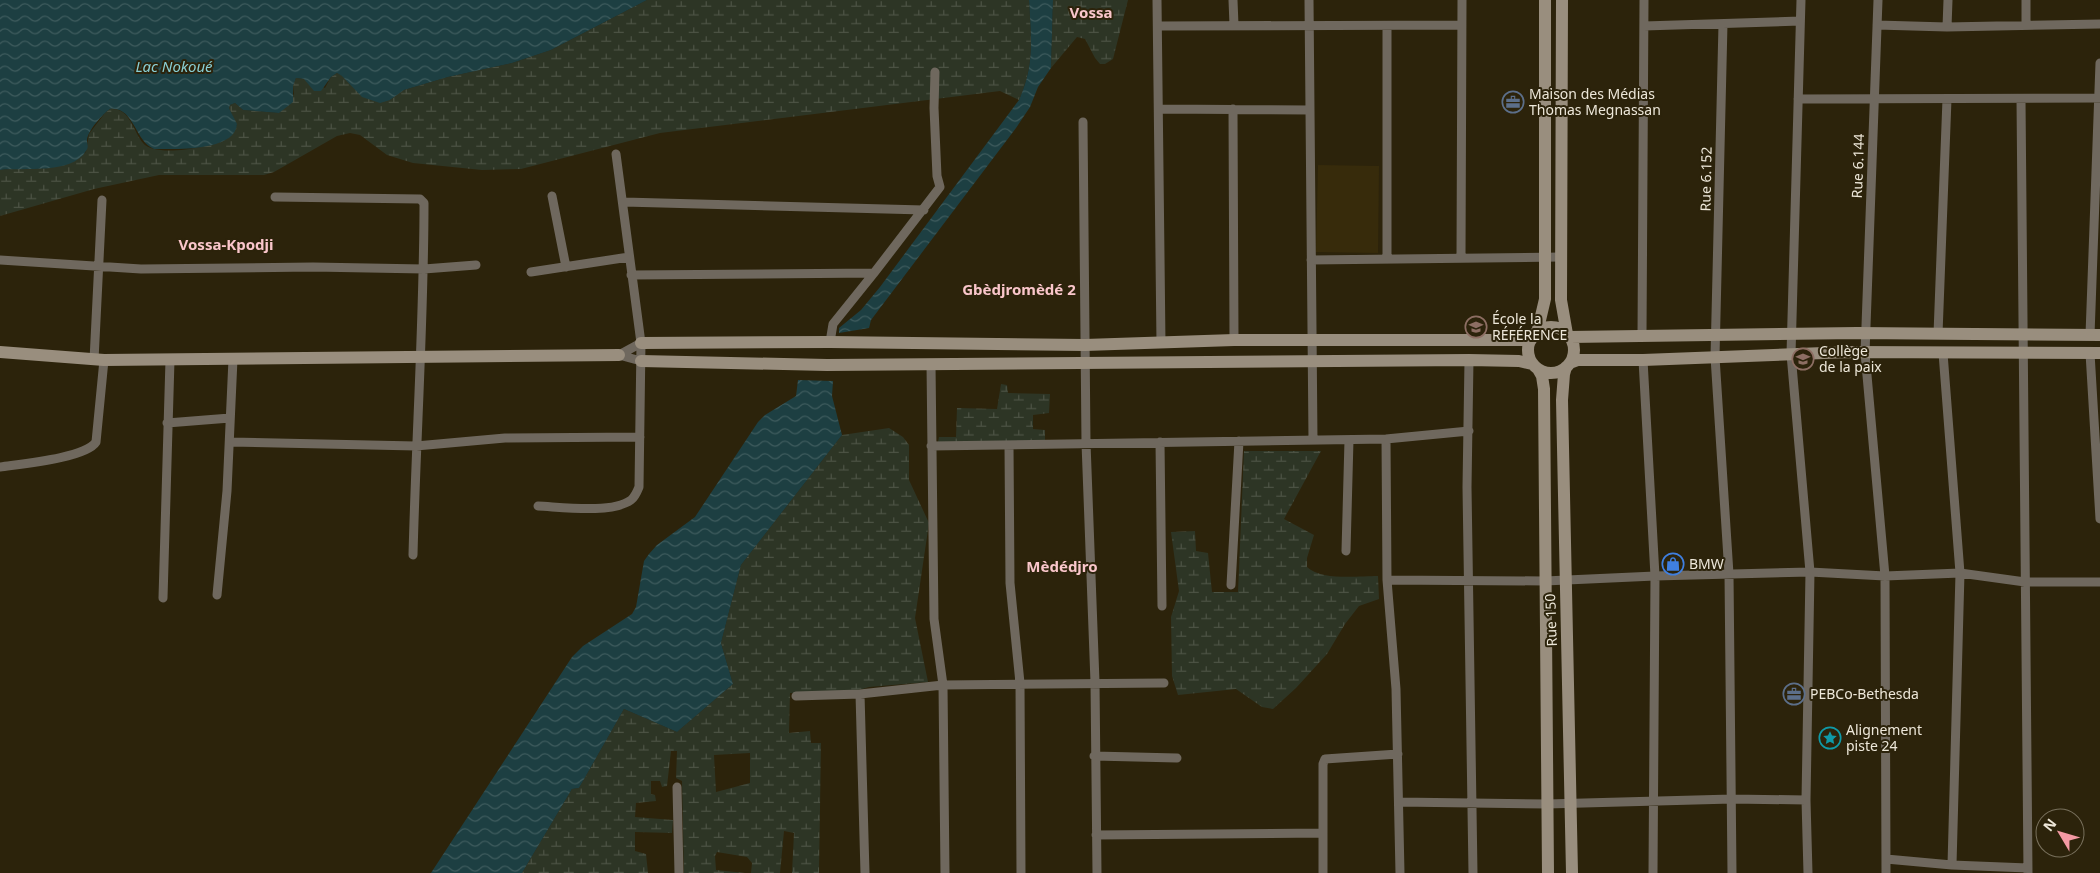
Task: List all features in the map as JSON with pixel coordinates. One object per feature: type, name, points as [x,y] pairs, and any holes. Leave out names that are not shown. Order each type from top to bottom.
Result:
[{"type":"main road","points":[[1535,366],[1528,352],[1544,308],[1545,0]]},
{"type":"main road","points":[[1562,0],[1561,310],[1574,350],[1568,365]]},
{"type":"main road","points":[[642,343],[830,342],[1085,345],[1234,340],[1311,341],[1534,336],[1552,328],[1560,329],[1568,335],[1642,336],[1866,333],[2095,335]]},
{"type":"main road","points":[[0,352],[99,360],[619,354]]},
{"type":"main road","points":[[641,361],[827,365],[1469,360],[1519,361],[1549,373],[1561,371],[1578,360],[1643,360],[1791,354],[2095,353]]},
{"type":"main road","name":"Rue 150","points":[[1568,365],[1562,389],[1564,580],[1572,873]]},
{"type":"main road","name":"Rue 150","points":[[1535,366],[1542,376],[1544,389],[1548,873]]},
{"type":"street","points":[[1157,0],[1161,343]]},
{"type":"street","points":[[1233,0],[1234,26]]},
{"type":"street","points":[[1309,0],[1313,440]]},
{"type":"street","points":[[1461,258],[1462,0]]},
{"type":"street","points":[[1642,336],[1644,0]]},
{"type":"street","points":[[1800,0],[1791,354],[1810,572],[1806,800],[1808,873]]},
{"type":"street","name":"Rue 6.144","points":[[1878,0],[1865,353],[1884,576],[1886,873]]},
{"type":"street","points":[[1948,0],[1948,27]]},
{"type":"street","points":[[2026,0],[2026,26]]},
{"type":"street","points":[[1644,26],[1800,21]]},
{"type":"street","name":"Rue 6.152","points":[[1723,24],[1716,357],[1729,574],[1732,873]]},
{"type":"street","points":[[1877,25],[1948,27],[2100,24]]},
{"type":"street","points":[[1158,26],[1462,25]]},
{"type":"street","points":[[1387,26],[1387,259]]},
{"type":"street","points":[[2095,335],[2100,63]]},
{"type":"street","points":[[830,342],[832,324],[940,188],[937,176],[934,108],[935,72]]},
{"type":"street","points":[[1798,99],[2099,98]]},
{"type":"street","points":[[1938,334],[1947,99]]},
{"type":"street","points":[[1886,859],[2028,870],[2021,99]]},
{"type":"street","points":[[1159,109],[1310,110]]},
{"type":"street","points":[[1233,109],[1234,340]]},
{"type":"street","points":[[1083,122],[1086,443],[1095,682],[1094,756],[1097,873]]},
{"type":"street","points":[[538,506],[605,508],[622,505],[631,500],[639,488],[642,343],[631,275],[624,202],[616,154]]},
{"type":"street","points":[[552,196],[566,267]]},
{"type":"street","points":[[275,197],[423,200],[422,357],[416,446],[413,555]]},
{"type":"street","points":[[0,467],[59,458],[93,447],[96,442],[102,200]]},
{"type":"street","points":[[624,202],[924,210]]},
{"type":"street","points":[[531,272],[629,257]]},
{"type":"street","points":[[1311,260],[1561,258]]},
{"type":"street","points":[[0,260],[141,269],[313,267],[424,269],[476,265]]},
{"type":"street","points":[[631,275],[874,273]]},
{"type":"street","points":[[619,354],[642,343]]},
{"type":"street","points":[[1943,353],[1960,573],[1952,865]]},
{"type":"street","points":[[2095,353],[2100,519]]},
{"type":"street","points":[[619,354],[641,361]]},
{"type":"street","points":[[217,595],[230,442],[233,359]]},
{"type":"street","points":[[164,598],[170,360]]},
{"type":"street","points":[[1469,360],[1468,580],[1473,873]]},
{"type":"street","points":[[1643,360],[1654,576],[1653,873]]},
{"type":"street","points":[[931,364],[934,619],[942,685],[945,873]]},
{"type":"street","points":[[167,423],[230,418]]},
{"type":"street","points":[[931,446],[1386,439],[1469,431]]},
{"type":"street","points":[[230,442],[416,446],[505,438],[640,437]]},
{"type":"street","points":[[1386,439],[1387,580],[1396,688],[1400,802],[1400,873]]},
{"type":"street","points":[[1346,551],[1348,440]]},
{"type":"street","points":[[1231,585],[1239,441]]},
{"type":"street","points":[[1160,442],[1162,606]]},
{"type":"street","points":[[1009,445],[1010,583],[1020,683],[1021,873]]},
{"type":"street","points":[[1387,580],[1545,581],[1810,572],[1884,576],[1960,573],[2025,582],[2100,582]]},
{"type":"street","points":[[796,696],[860,694],[942,685],[1095,682],[1164,683]]},
{"type":"street","points":[[860,694],[865,873]]},
{"type":"street","points":[[1323,873],[1323,764],[1325,759],[1398,754]]},
{"type":"street","points":[[1094,756],[1177,758]]},
{"type":"street","points":[[677,787],[679,873]]},
{"type":"street","points":[[1400,802],[1548,804],[1732,799],[1806,800]]},
{"type":"street","points":[[1096,835],[1323,833]]},
{"type":"shaded area","points":[[1318,165],[1379,166],[1378,253],[1316,252]]},
{"type":"green space","points":[[647,0],[1029,0],[1031,51],[1028,75],[1019,100],[1000,91],[660,133],[521,169],[482,170],[413,163],[387,155],[360,135],[350,133],[337,136],[274,172],[264,175],[159,175],[94,189],[0,216],[0,170],[55,167],[76,159],[86,152],[89,134],[110,109],[117,109],[127,116],[143,143],[149,147],[159,150],[196,148],[218,143],[231,135],[237,125],[229,108],[230,105],[235,103],[243,110],[279,113],[294,94],[293,86],[296,78],[304,79],[325,88],[331,77],[337,73],[390,100],[404,90],[448,77],[512,63],[551,50]]},
{"type":"green space","points":[[1053,0],[1128,0],[1113,59],[1105,64],[1100,64],[1085,39],[1077,37],[1051,68]]},
{"type":"green space","points":[[1001,384],[1007,385],[1008,393],[1050,394],[1049,413],[1033,415],[1033,429],[1045,430],[1045,441],[938,442],[939,437],[956,437],[957,408],[997,409]]},
{"type":"green space","points":[[889,428],[903,437],[909,445],[909,480],[929,523],[915,618],[928,682],[869,687],[859,690],[790,693],[789,733],[810,731],[811,743],[821,743],[819,873],[792,873],[794,833],[784,831],[780,873],[751,873],[752,863],[747,857],[717,852],[715,856],[716,870],[745,873],[684,873],[682,781],[676,778],[677,751],[671,751],[667,786],[662,787],[660,781],[651,781],[651,794],[655,795],[656,801],[636,803],[635,817],[673,820],[672,833],[635,832],[635,851],[646,854],[648,873],[522,873],[572,789],[579,788],[624,709],[677,732],[733,684],[721,643],[741,565],[842,435]],"holes":[[[750,753],[750,783],[716,792],[714,755]]]},
{"type":"green space","points":[[1244,451],[1321,451],[1284,519],[1314,535],[1307,558],[1307,567],[1331,576],[1378,576],[1379,599],[1359,606],[1345,624],[1327,654],[1296,688],[1273,709],[1262,707],[1236,689],[1178,695],[1172,676],[1171,617],[1179,591],[1171,532],[1195,531],[1196,551],[1208,553],[1212,592],[1238,592]]},
{"type":"water","name":"Lac Nokoué","points":[[0,0],[647,0],[551,50],[512,63],[448,77],[404,90],[390,100],[380,103],[362,97],[337,73],[331,77],[321,91],[314,91],[304,79],[296,78],[293,86],[293,102],[279,113],[243,110],[235,103],[230,105],[229,108],[237,124],[234,133],[226,140],[202,147],[175,149],[154,149],[142,139],[124,113],[110,109],[93,127],[88,136],[87,150],[79,159],[58,167],[0,170]]},
{"type":"water","points":[[1029,0],[1053,0],[1051,68],[1038,87],[1030,107],[871,320],[869,328],[839,333],[839,328],[861,310],[880,287],[1019,100],[1028,75],[1030,63]]},
{"type":"water","points":[[798,380],[833,381],[832,396],[842,435],[741,565],[721,643],[733,684],[677,732],[624,709],[579,788],[572,789],[522,873],[431,873],[572,657],[583,646],[632,614],[636,607],[644,561],[657,545],[695,517],[758,422],[765,415],[796,396]]},
{"type":"place","name":"Maison des Médias Thomas Megnassan","points":[[1513,102]]},
{"type":"place","name":"École la RÉFÉRENCE","points":[[1476,327]]},
{"type":"place","name":"Collège de la paix","points":[[1803,359]]},
{"type":"place","name":"BMW","points":[[1673,564]]},
{"type":"place","name":"PEBCo-Bethesda","points":[[1794,694]]},
{"type":"place","name":"Alignement piste 24","points":[[1830,738]]},
{"type":"district","name":"Vossa","points":[[1091,13]]},
{"type":"district","name":"Vossa-Kpodji","points":[[226,245]]},
{"type":"district","name":"Gbèdjromèdé 2","points":[[1019,290]]},
{"type":"district","name":"Mèdédjro","points":[[1062,567]]}]
